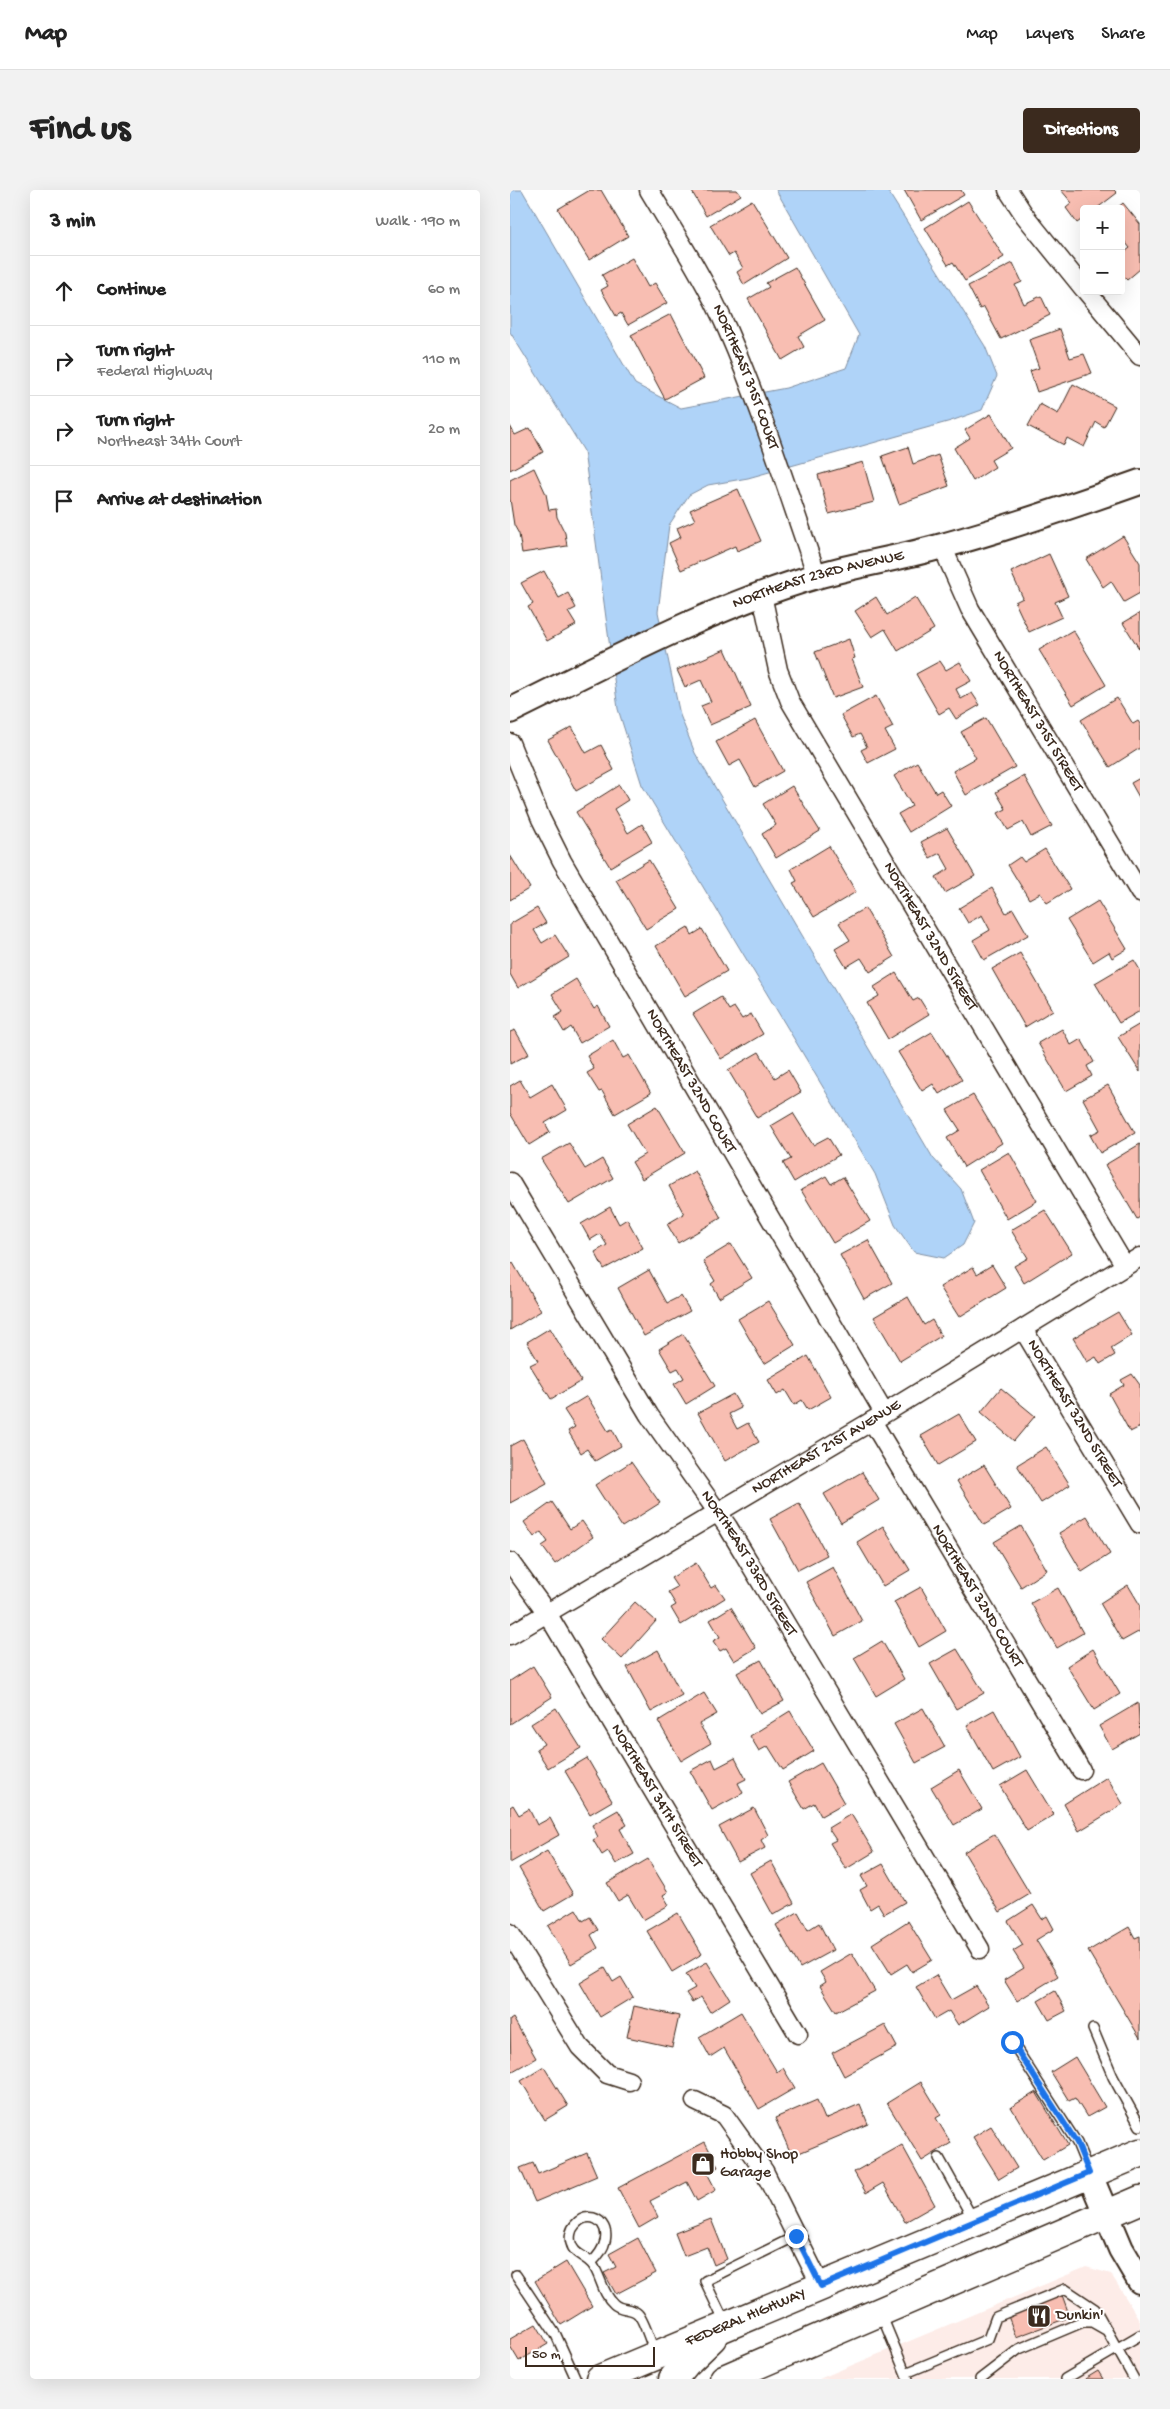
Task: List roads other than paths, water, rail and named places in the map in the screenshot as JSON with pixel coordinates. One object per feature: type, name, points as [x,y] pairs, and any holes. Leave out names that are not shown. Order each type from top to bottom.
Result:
[{"type":"main road","name":"FEDERAL HIGHWAY","points":[[600,2379],[1140,2152]]},
{"type":"main road","points":[[724,2379],[1140,2200]]},
{"type":"main road","points":[[673,2379],[686,2362],[726,2326]]},
{"type":"street","name":"NORTHEAST 31ST COURT","points":[[649,190],[699,275],[726,328],[750,385],[817,576]]},
{"type":"street","points":[[1008,190],[1025,216],[1080,284]]},
{"type":"street","points":[[1089,295],[1140,356]]},
{"type":"street","name":"NORTHEAST 23RD AVENUE","points":[[510,711],[666,634],[762,595],[817,576],[942,546],[1059,510],[1140,482]]},
{"type":"street","name":"NORTHEAST 31ST STREET","points":[[942,546],[970,609],[1140,893]]},
{"type":"street","name":"NORTHEAST 32ND STREET","points":[[762,595],[778,670],[790,701],[1133,1262]]},
{"type":"street","name":"NORTHEAST 32ND COURT","points":[[510,742],[541,818],[562,861],[1081,1770]]},
{"type":"street","name":"NORTHEAST 33RD STREET","points":[[510,1182],[649,1415],[733,1536],[980,1949]]},
{"type":"street","name":"NORTHEAST 21ST AVENUE","points":[[510,1635],[715,1511],[878,1417],[1133,1262]]},
{"type":"street","name":"NORTHEAST 32ND STREET","points":[[1023,1329],[1140,1524]]},
{"type":"street","name":"NORTHEAST 34TH STREET","points":[[510,1562],[546,1612],[798,2034]]},
{"type":"street","points":[[510,1933],[580,2047],[607,2074],[629,2081]]},
{"type":"street","points":[[695,2101],[724,2115],[764,2170],[821,2286]]},
{"type":"street","points":[[1089,2173],[1121,2248],[1140,2281]]},
{"type":"lane","points":[[1093,2029],[1114,2077],[1140,2126]]},
{"type":"lane","points":[[1012,2042],[1077,2143],[1089,2173]]},
{"type":"lane","points":[[939,2158],[975,2222]]},
{"type":"lane","points":[[591,2263],[604,2249],[607,2237],[604,2226],[595,2219],[588,2218],[575,2224],[570,2232],[570,2242],[575,2253],[591,2263],[611,2302],[620,2309],[630,2310],[638,2314],[656,2355]]},
{"type":"lane","points":[[726,2326],[705,2280],[796,2236]]},
{"type":"lane","points":[[516,2275],[556,2335],[576,2379]]},
{"type":"lane","points":[[880,2311],[907,2376],[988,2339],[996,2317],[1065,2289],[1095,2308],[1134,2379]]},
{"type":"lane","points":[[980,2379],[1019,2349],[1083,2322],[1092,2322],[1106,2330]]},
{"type":"lane","points":[[1065,2379],[1140,2335]]},
{"type":"water","points":[[510,190],[522,190],[635,384],[681,408],[786,388],[846,368],[859,335],[776,190],[887,190],[985,346],[997,376],[982,410],[951,421],[748,478],[708,485],[689,495],[669,525],[658,612],[680,715],[695,753],[933,1158],[961,1189],[974,1223],[963,1245],[944,1258],[914,1252],[895,1225],[875,1174],[642,785],[618,709],[584,451],[510,332]]},
{"type":"place","name":"Hobby Shop Garage","points":[[703,2164]]},
{"type":"place","name":"Dunkin'","points":[[1039,2316]]}]
